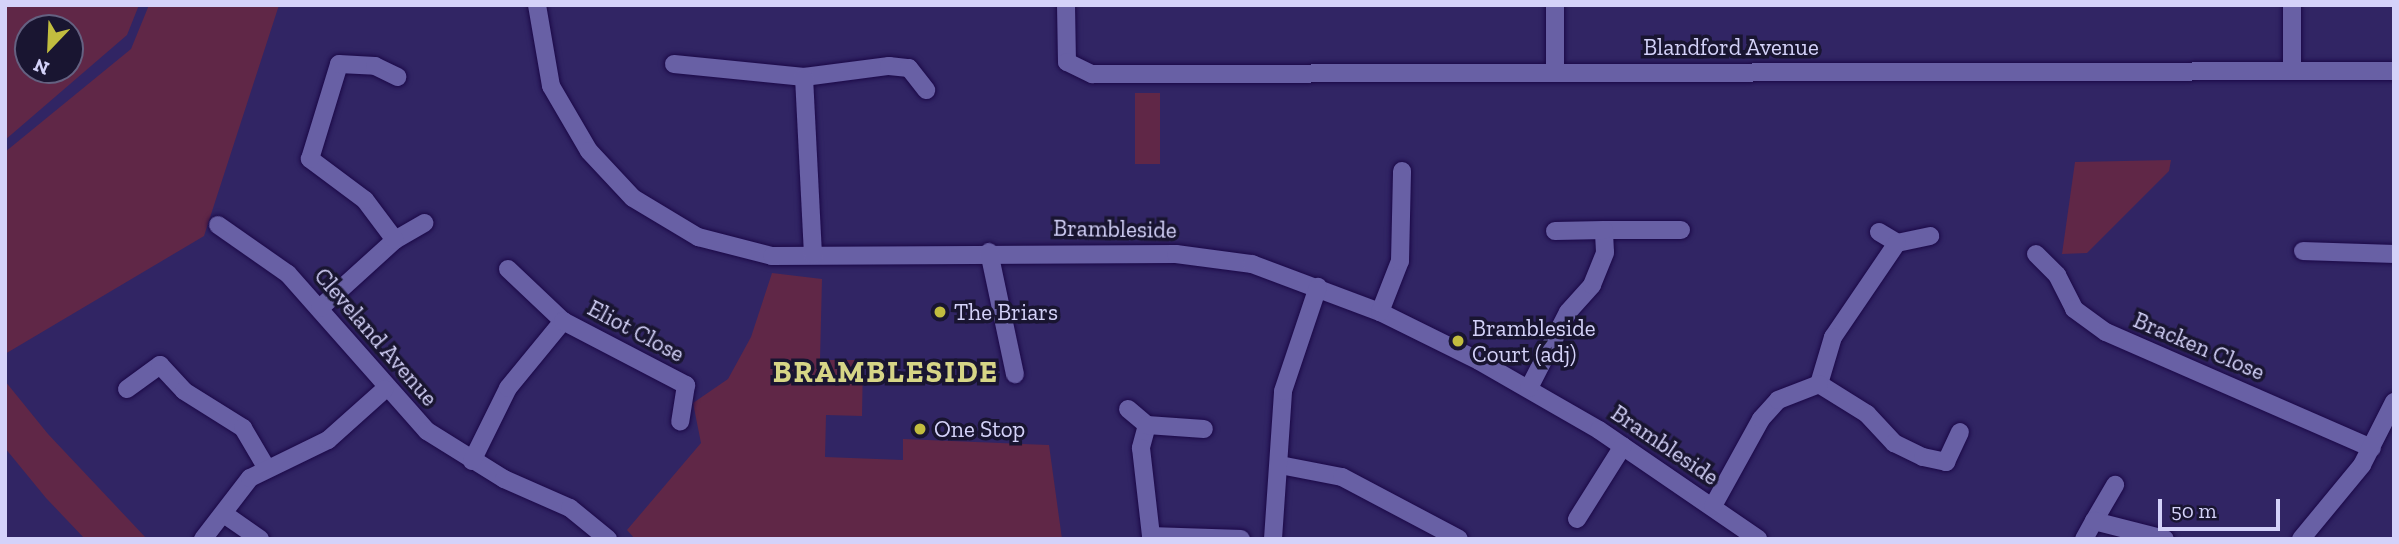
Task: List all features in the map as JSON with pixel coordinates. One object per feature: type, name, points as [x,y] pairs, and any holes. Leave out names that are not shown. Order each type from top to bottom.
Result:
[{"type":"street","name":"Brambleside","points":[[537,5],[551,86],[589,151],[633,198],[729,248],[813,255],[989,252],[1207,256],[1318,287],[1380,312],[1529,388],[1623,446],[1758,539]]},
{"type":"street","name":"Blandford Avenue","points":[[1066,5],[1070,68],[1092,74],[2394,71]]},
{"type":"street","points":[[1555,5],[1555,72]]},
{"type":"street","points":[[2292,5],[2292,71]]},
{"type":"street","points":[[395,240],[365,200],[310,159],[339,64],[375,66],[398,77]]},
{"type":"street","points":[[674,64],[804,77],[909,68],[926,90]]},
{"type":"street","points":[[804,77],[813,255]]},
{"type":"street","points":[[1380,312],[1400,261],[1402,171]]},
{"type":"street","points":[[320,308],[395,240],[424,223]]},
{"type":"street","name":"Cleveland Avenue","points":[[218,225],[278,266],[320,308],[385,389],[427,431],[472,461],[554,499],[608,539]]},
{"type":"street","points":[[1529,388],[1569,312],[1601,268],[1604,230]]},
{"type":"street","points":[[1555,231],[1681,230]]},
{"type":"street","points":[[1879,232],[1897,243],[1930,236]]},
{"type":"street","points":[[1819,384],[1833,337],[1897,243]]},
{"type":"street","points":[[2303,251],[2394,254]]},
{"type":"street","points":[[989,252],[1015,374]]},
{"type":"street","name":"Bracken Close","points":[[2036,254],[2057,275],[2074,309],[2105,332],[2372,448]]},
{"type":"street","name":"Eliot Close","points":[[508,269],[564,321],[693,386],[680,422]]},
{"type":"street","points":[[1273,539],[1288,365],[1318,287]]},
{"type":"street","name":"Eliot Close","points":[[472,461],[508,388],[564,321]]},
{"type":"street","points":[[127,389],[160,365],[184,391],[243,428],[266,467]]},
{"type":"street","points":[[1819,384],[1867,414],[1894,443],[1947,470],[1961,432]]},
{"type":"street","points":[[1713,506],[1761,419],[1778,400],[1819,384]]},
{"type":"street","points":[[203,539],[266,467],[328,440],[385,389]]},
{"type":"street","points":[[2301,539],[2372,448],[2394,402]]},
{"type":"street","points":[[1128,409],[1147,425],[1204,429]]},
{"type":"street","points":[[1147,425],[1141,448],[1145,537],[1241,539]]},
{"type":"street","points":[[1577,519],[1623,446]]},
{"type":"street","points":[[1280,465],[1342,477],[1459,539]]},
{"type":"street","points":[[2084,539],[2115,485]]},
{"type":"street","points":[[224,514],[260,539]]},
{"type":"street","points":[[2094,522],[2165,539]]},
{"type":"shaded area","points":[[5,5],[139,5],[127,35],[84,72],[84,14],[14,14],[14,84],[70,84],[5,140]]},
{"type":"shaded area","points":[[149,5],[279,5],[204,236],[5,354],[5,152],[131,49]]},
{"type":"shaded area","points":[[1135,93],[1160,93],[1160,164],[1135,164]]},
{"type":"shaded area","points":[[2171,160],[2169,171],[2087,253],[2062,254],[2075,162]]},
{"type":"shaded area","points":[[772,273],[822,279],[820,360],[863,360],[862,416],[826,415],[825,457],[903,460],[903,439],[1049,445],[1062,539],[635,539],[627,530],[701,443],[693,403],[728,379],[751,337]]},
{"type":"shaded area","points":[[5,381],[48,434],[147,539],[85,539],[46,498],[5,448]]},
{"type":"place","name":"The Briars","points":[[940,312]]},
{"type":"place","name":"Brambleside Court (adj)","points":[[1458,341]]},
{"type":"place","name":"One Stop","points":[[920,429]]},
{"type":"district","name":"BRAMBLESIDE","points":[[886,372]]}]
